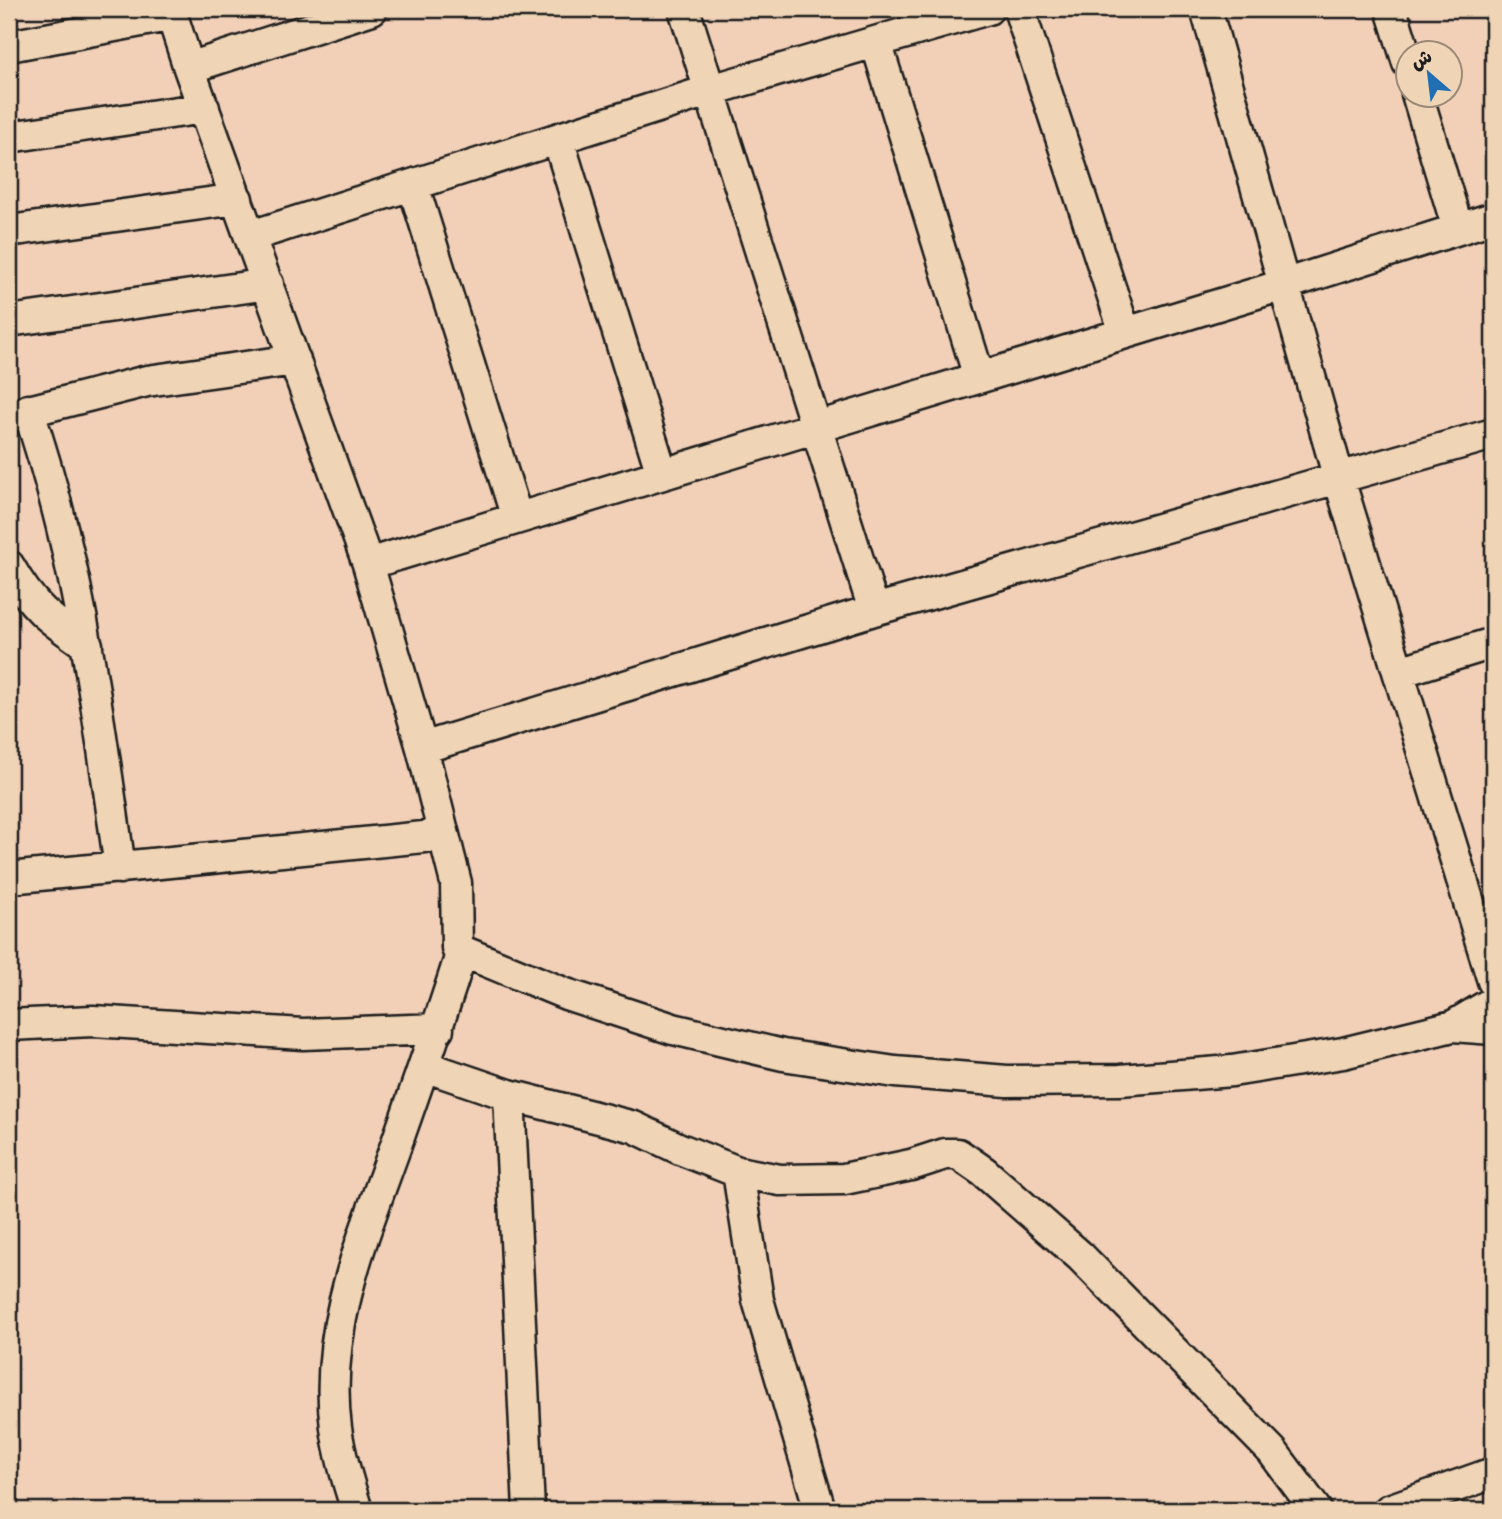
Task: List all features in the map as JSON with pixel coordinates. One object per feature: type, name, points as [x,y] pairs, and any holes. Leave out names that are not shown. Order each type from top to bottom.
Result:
[{"type":"street","points":[[189,68],[372,9]]},
{"type":"street","points":[[684,9],[874,610]]},
{"type":"street","points":[[251,236],[711,90],[988,9]]},
{"type":"street","points":[[1019,9],[1125,333]]},
{"type":"street","points":[[1206,9],[1339,479],[1493,981]]},
{"type":"street","points":[[1391,9],[1400,38]]},
{"type":"street","points":[[9,46],[171,12],[368,564],[422,747],[456,883],[457,948],[566,994],[673,1029],[783,1055],[895,1072],[1007,1080],[1120,1080],[1232,1071],[1343,1053],[1453,1026],[1493,1002]]},
{"type":"street","points":[[876,42],[979,377]]},
{"type":"street","points":[[9,137],[204,108]]},
{"type":"street","points":[[1421,108],[1458,229]]},
{"type":"street","points":[[558,139],[662,474]]},
{"type":"street","points":[[413,185],[517,518]]},
{"type":"street","points":[[9,231],[237,200]]},
{"type":"street","points":[[368,564],[1283,285],[1493,218]]},
{"type":"street","points":[[9,321],[268,284]]},
{"type":"street","points":[[120,868],[87,645],[67,543],[49,471],[18,413],[147,381],[295,360]]},
{"type":"street","points":[[422,747],[874,610],[1493,434]]},
{"type":"street","points":[[9,566],[22,589],[46,617],[87,645]]},
{"type":"street","points":[[1399,672],[1493,643]]},
{"type":"street","points":[[9,878],[444,835]]},
{"type":"street","points":[[357,1510],[336,1427],[335,1374],[344,1298],[438,1029],[462,951]]},
{"type":"street","points":[[9,1025],[93,1021],[303,1034],[438,1029]]},
{"type":"street","points":[[1453,1026],[1493,1029]]},
{"type":"street","points":[[424,1066],[509,1095],[634,1127],[738,1172],[780,1180],[844,1180],[911,1165],[945,1154],[958,1154],[984,1172],[1080,1256],[1272,1451],[1316,1510]]},
{"type":"street","points":[[509,1095],[529,1510]]},
{"type":"street","points":[[738,1172],[758,1300],[820,1510]]},
{"type":"street","points":[[1389,1510],[1493,1473]]}]
